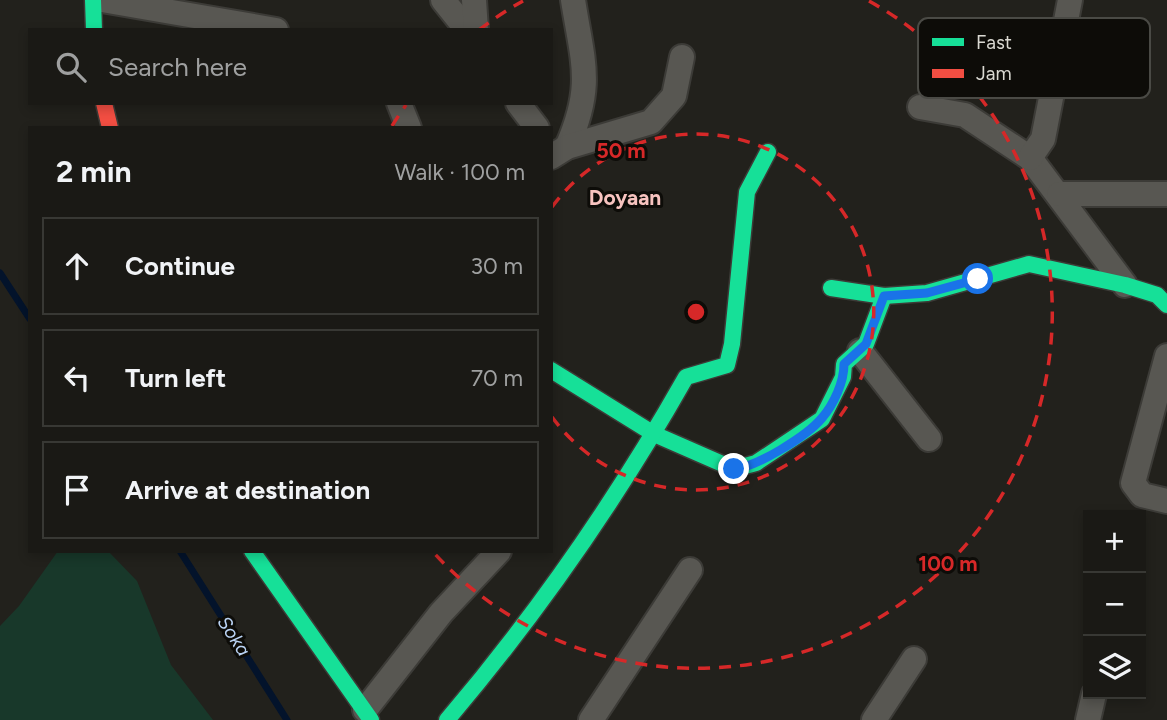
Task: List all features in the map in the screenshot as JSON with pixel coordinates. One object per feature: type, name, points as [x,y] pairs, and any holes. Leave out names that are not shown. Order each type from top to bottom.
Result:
[{"type":"street","points":[[93,0],[94,28]]},
{"type":"street","points":[[102,0],[264,28]]},
{"type":"street","points":[[443,0],[465,28]]},
{"type":"street","points":[[474,0],[476,28]]},
{"type":"street","points":[[556,150],[582,113],[586,90],[573,0]]},
{"type":"street","points":[[1067,18],[1070,0]]},
{"type":"street","points":[[556,150],[651,122],[674,96],[682,57]]},
{"type":"street","points":[[1030,158],[1043,139],[1051,98]]},
{"type":"street","points":[[104,105],[110,126]]},
{"type":"street","points":[[400,105],[408,126]]},
{"type":"street","points":[[520,105],[535,126]]},
{"type":"street","points":[[920,107],[965,115],[1030,158],[1125,285]]},
{"type":"street","points":[[447,720],[602,520],[688,374],[727,365],[732,344],[747,191],[768,152]]},
{"type":"street","points":[[1059,194],[1167,194]]},
{"type":"street","points":[[831,288],[884,296],[927,293],[1029,264],[1125,285],[1157,295],[1167,305]]},
{"type":"street","points":[[553,371],[654,434],[724,466],[745,468],[822,419],[844,377],[844,364],[860,351],[874,326],[884,296]]},
{"type":"street","points":[[860,351],[929,439]]},
{"type":"street","points":[[1167,356],[1133,482],[1142,495],[1167,501]]},
{"type":"street","points":[[253,553],[368,715],[441,613],[497,553]]},
{"type":"street","points":[[591,720],[690,570]]},
{"type":"street","points":[[874,720],[914,659]]},
{"type":"street","points":[[1088,720],[1093,699]]},
{"type":"green space","points":[[57,553],[110,553],[137,581],[171,665],[213,720],[0,720],[0,626],[19,606]]},
{"type":"waterway","name":"Soka","points":[[0,273],[28,316]]},
{"type":"waterway","name":"Soka","points":[[181,553],[287,720]]},
{"type":"traffic: fast","points":[[93,0],[94,28]]},
{"type":"traffic: fast","points":[[447,720],[481,680],[575,554],[686,377],[727,365],[732,344],[747,192],[768,152]]},
{"type":"traffic: fast","points":[[831,288],[884,296],[927,293],[1029,264],[1125,285],[1157,295],[1167,305]]},
{"type":"traffic: fast","points":[[553,371],[654,434],[734,469],[756,463],[822,419],[843,377],[844,364],[866,344],[884,296]]},
{"type":"traffic: fast","points":[[253,553],[371,720]]},
{"type":"traffic: jam","points":[[104,105],[110,126]]},
{"type":"district","name":"Doyaan","points":[[625,197]]},
{"type":"route","points":[[734,469],[756,463],[822,419],[844,377],[844,364],[866,344],[884,296],[927,293],[978,279]]}]
